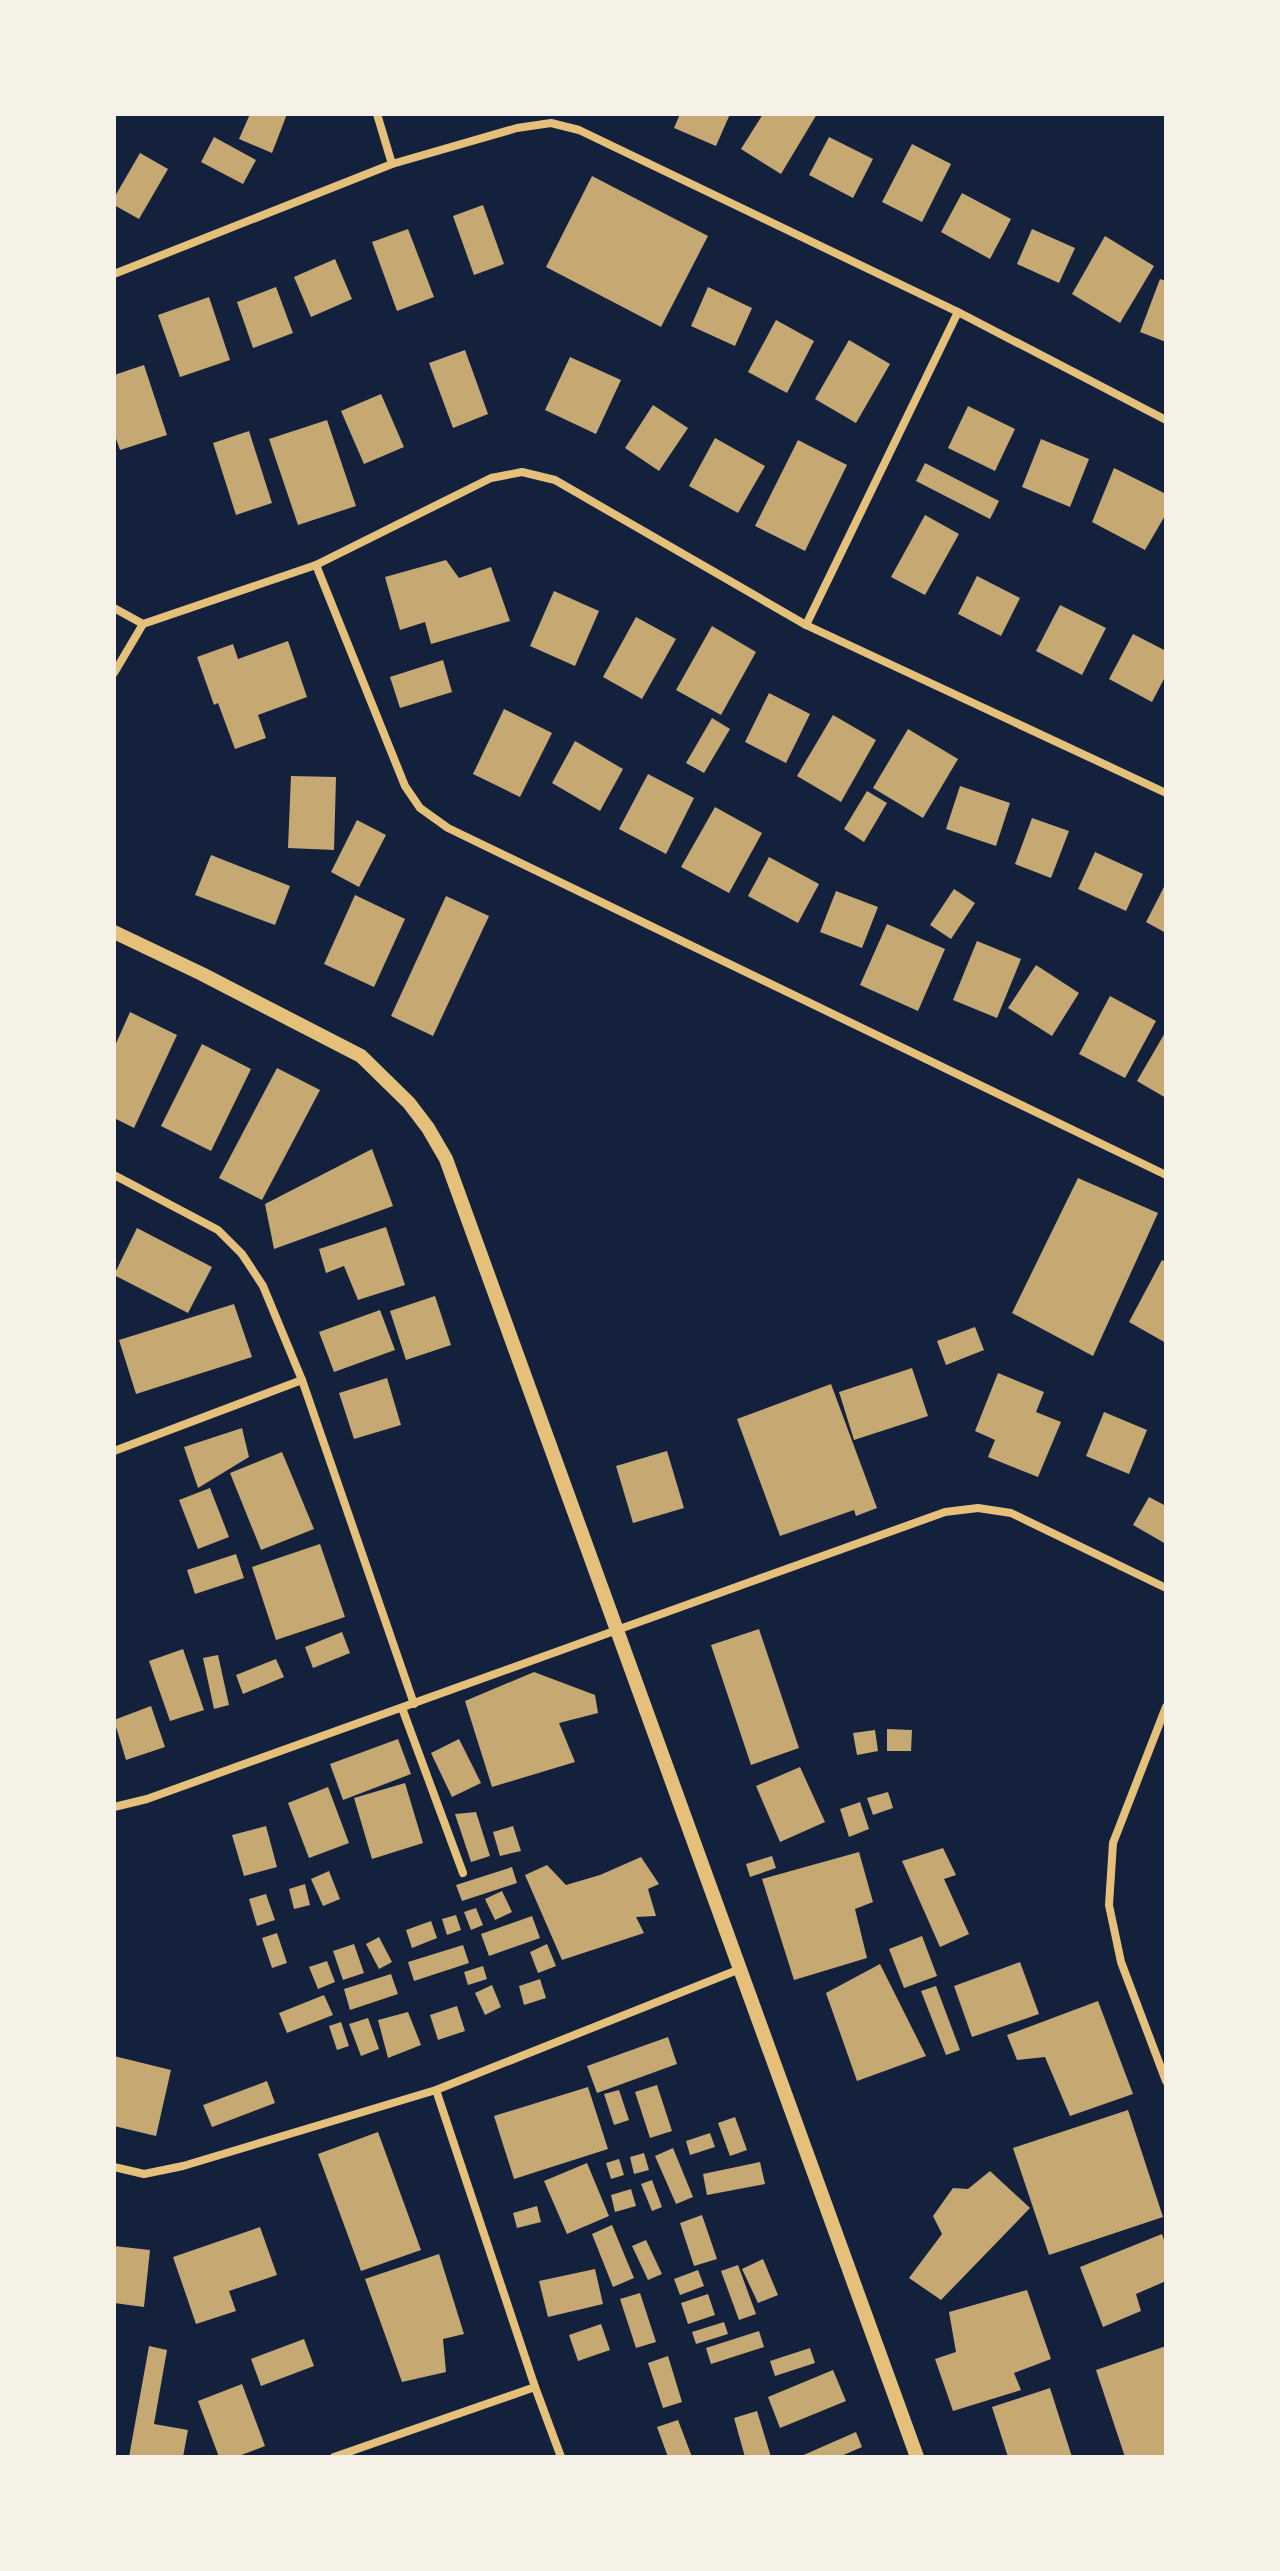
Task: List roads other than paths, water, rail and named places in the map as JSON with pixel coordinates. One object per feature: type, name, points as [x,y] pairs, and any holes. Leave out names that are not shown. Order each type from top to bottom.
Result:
[{"type":"street","points":[[377,114],[392,164]]},
{"type":"street","points":[[114,274],[392,164],[517,128],[551,123],[579,130],[958,312],[1166,420]]},
{"type":"street","points":[[806,625],[958,312]]},
{"type":"street","points":[[114,673],[143,624],[316,565],[491,478],[522,472],[555,480],[806,625],[1166,793]]},
{"type":"street","points":[[316,565],[405,786],[420,808],[448,828],[1166,1175]]},
{"type":"street","points":[[114,608],[143,624]]},
{"type":"street","points":[[114,932],[361,1056],[409,1103],[446,1159],[917,2457]]},
{"type":"street","points":[[114,1175],[218,1230],[242,1254],[263,1286],[302,1380],[414,1704]]},
{"type":"street","points":[[114,1451],[302,1380]]},
{"type":"street","points":[[114,1807],[147,1799],[945,1512],[978,1508],[1011,1513],[1166,1588]]},
{"type":"street","points":[[1166,1707],[1113,1843],[1109,1905],[1121,1962],[1166,2081]]},
{"type":"street","points":[[402,1708],[463,1873]]},
{"type":"street","points":[[114,2167],[144,2174],[183,2166],[436,2090],[740,1969]]},
{"type":"street","points":[[436,2090],[561,2457]]},
{"type":"street","points":[[334,2457],[535,2387]]}]
